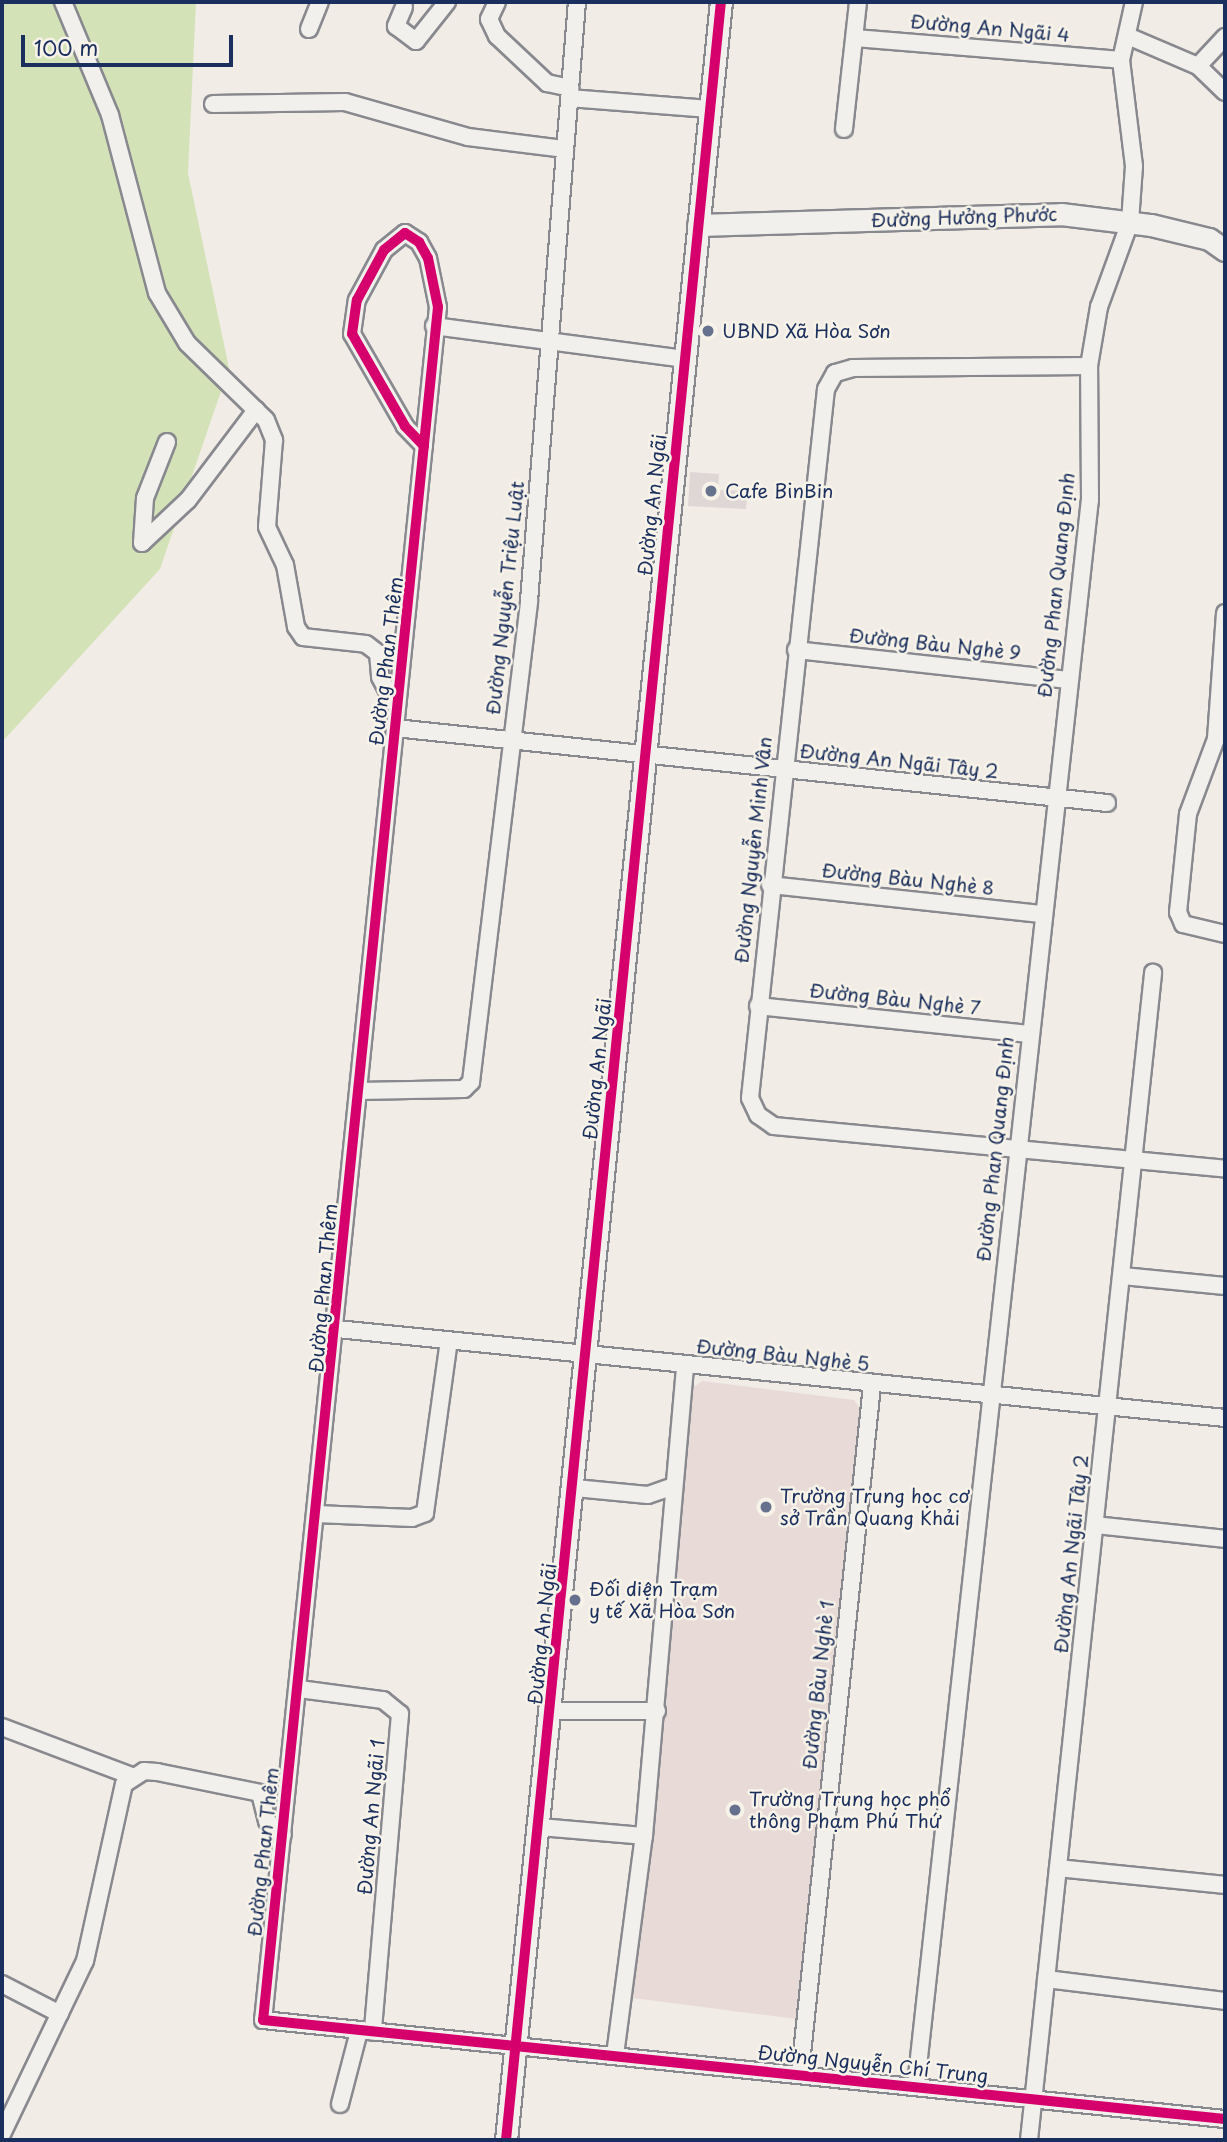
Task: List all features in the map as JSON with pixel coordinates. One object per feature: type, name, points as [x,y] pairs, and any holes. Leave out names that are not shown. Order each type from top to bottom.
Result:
[{"type":"main road","name":"Đường An Ngãi","points":[[506,2140],[575,1488],[684,359],[722,2]]},
{"type":"main road","name":"Đường Hưởng Phước","points":[[698,225],[1061,214],[1130,222],[1209,239],[1225,250]]},
{"type":"street","points":[[63,2],[110,115],[157,293],[187,343],[256,410],[274,440],[267,527],[285,565],[296,627],[303,637],[366,644],[378,653],[380,677],[394,704]]},
{"type":"street","points":[[309,29],[320,2]]},
{"type":"street","points":[[404,7],[397,27],[416,41],[447,2]]},
{"type":"street","points":[[497,2],[489,19],[497,36],[547,83],[569,93],[710,109]]},
{"type":"street","name":"Đường Nguyễn Triệu Luật","points":[[358,1091],[464,1089],[471,1082],[529,601],[547,343],[577,2]]},
{"type":"street","points":[[844,130],[858,2]]},
{"type":"street","points":[[1121,60],[1130,37],[1135,2]]},
{"type":"street","points":[[1130,37],[1198,66],[1225,92]]},
{"type":"street","points":[[1198,66],[1225,37]]},
{"type":"street","name":"Đường An Ngãi 4","points":[[855,38],[1121,60]]},
{"type":"street","name":"Đường Phan Quang Định","points":[[916,2085],[1054,797],[1090,500],[1089,366],[1099,307],[1130,222],[1134,166],[1121,60]]},
{"type":"street","points":[[213,104],[345,102],[468,137],[565,149]]},
{"type":"street","name":"Đường Phan Thêm","points":[[424,446],[367,364],[352,334],[352,317],[384,250],[405,233],[419,242],[428,258],[438,307],[434,326],[424,446],[406,640],[394,704],[395,728],[337,1329],[263,2020],[516,2045]]},
{"type":"street","points":[[434,326],[684,359]]},
{"type":"street","name":"Đường Nguyễn Minh Vân","points":[[1089,366],[853,368],[835,373],[826,389],[782,771],[750,1098],[758,1115],[775,1126],[1225,1169]]},
{"type":"street","points":[[167,443],[145,498],[142,543],[188,500],[256,410]]},
{"type":"street","points":[[1225,613],[1216,740],[1188,814],[1178,912],[1183,924],[1225,934]]},
{"type":"street","name":"Đường Bàu Nghè 9","points":[[796,650],[1069,680]]},
{"type":"street","name":"Đường An Ngãi Tây 2","points":[[395,728],[645,758],[1107,803]]},
{"type":"street","name":"Đường Bàu Nghè 8","points":[[770,886],[1042,914]]},
{"type":"street","name":"Đường An Ngãi Tây 2","points":[[1029,2140],[1123,1276],[1153,973]]},
{"type":"street","name":"Đường Bàu Nghè 7","points":[[758,1006],[1029,1034]]},
{"type":"street","points":[[1123,1276],[1225,1286]]},
{"type":"street","name":"Đường Bàu Nghè 5","points":[[337,1329],[872,1386],[1225,1418]]},
{"type":"street","points":[[316,1514],[412,1518],[425,1513],[449,1340]]},
{"type":"street","points":[[615,2054],[644,1836],[657,1711],[671,1487],[685,1366]]},
{"type":"street","name":"Đường Bàu Nghè 1","points":[[800,2073],[872,1386]]},
{"type":"street","points":[[575,1488],[648,1495],[671,1487]]},
{"type":"street","points":[[1095,1525],[1225,1539]]},
{"type":"street","name":"Đường An Ngãi 1","points":[[299,1689],[383,1700],[400,1714],[366,2031]]},
{"type":"street","points":[[551,1711],[657,1711]]},
{"type":"street","points":[[2,1727],[132,1776],[157,1772],[287,1796]]},
{"type":"street","points":[[2,2134],[60,2014],[99,1917],[118,1802],[132,1776]]},
{"type":"street","points":[[260,1793],[267,1821],[283,1835]]},
{"type":"street","points":[[539,1827],[644,1836]]},
{"type":"street","points":[[1058,1868],[1225,1885]]},
{"type":"street","points":[[1046,1979],[1225,2001]]},
{"type":"street","points":[[2,1984],[60,2014]]},
{"type":"street","points":[[340,2104],[366,2031]]},
{"type":"street","name":"Đường Nguyễn Chí Trung","points":[[516,2045],[1225,2119]]},
{"type":"shaded area","name":"Trường Trung học phổ thông Phạm Phú Thứ","points":[[702,1381],[854,1400],[863,1413],[796,2019],[633,1998],[691,1389]]},
{"type":"green space","points":[[2,2],[196,2],[188,173],[229,368],[160,569],[2,742]]},
{"type":"building","name":"Cafe BinBin","points":[[690,472],[719,474],[718,490],[747,491],[746,509],[688,506]]},
{"type":"cycle path","points":[[506,2140],[721,2]]},
{"type":"cycle path","points":[[424,446],[405,426],[352,334],[357,300],[384,250],[405,233],[419,242],[428,258],[438,307],[263,2020],[1225,2119]]},
{"type":"place","name":"UBND Xã Hòa Sơn","points":[[708,331]]},
{"type":"place","name":"Cafe BinBin","points":[[711,491]]},
{"type":"place","name":"Trường Trung học cơ sở Trần Quang Khải","points":[[766,1507]]},
{"type":"place","name":"Đối diện Trạm y tế Xã Hòa Sơn","points":[[575,1600]]},
{"type":"place","name":"Trường Trung học phổ thông Phạm Phú Thứ","points":[[735,1810]]}]
